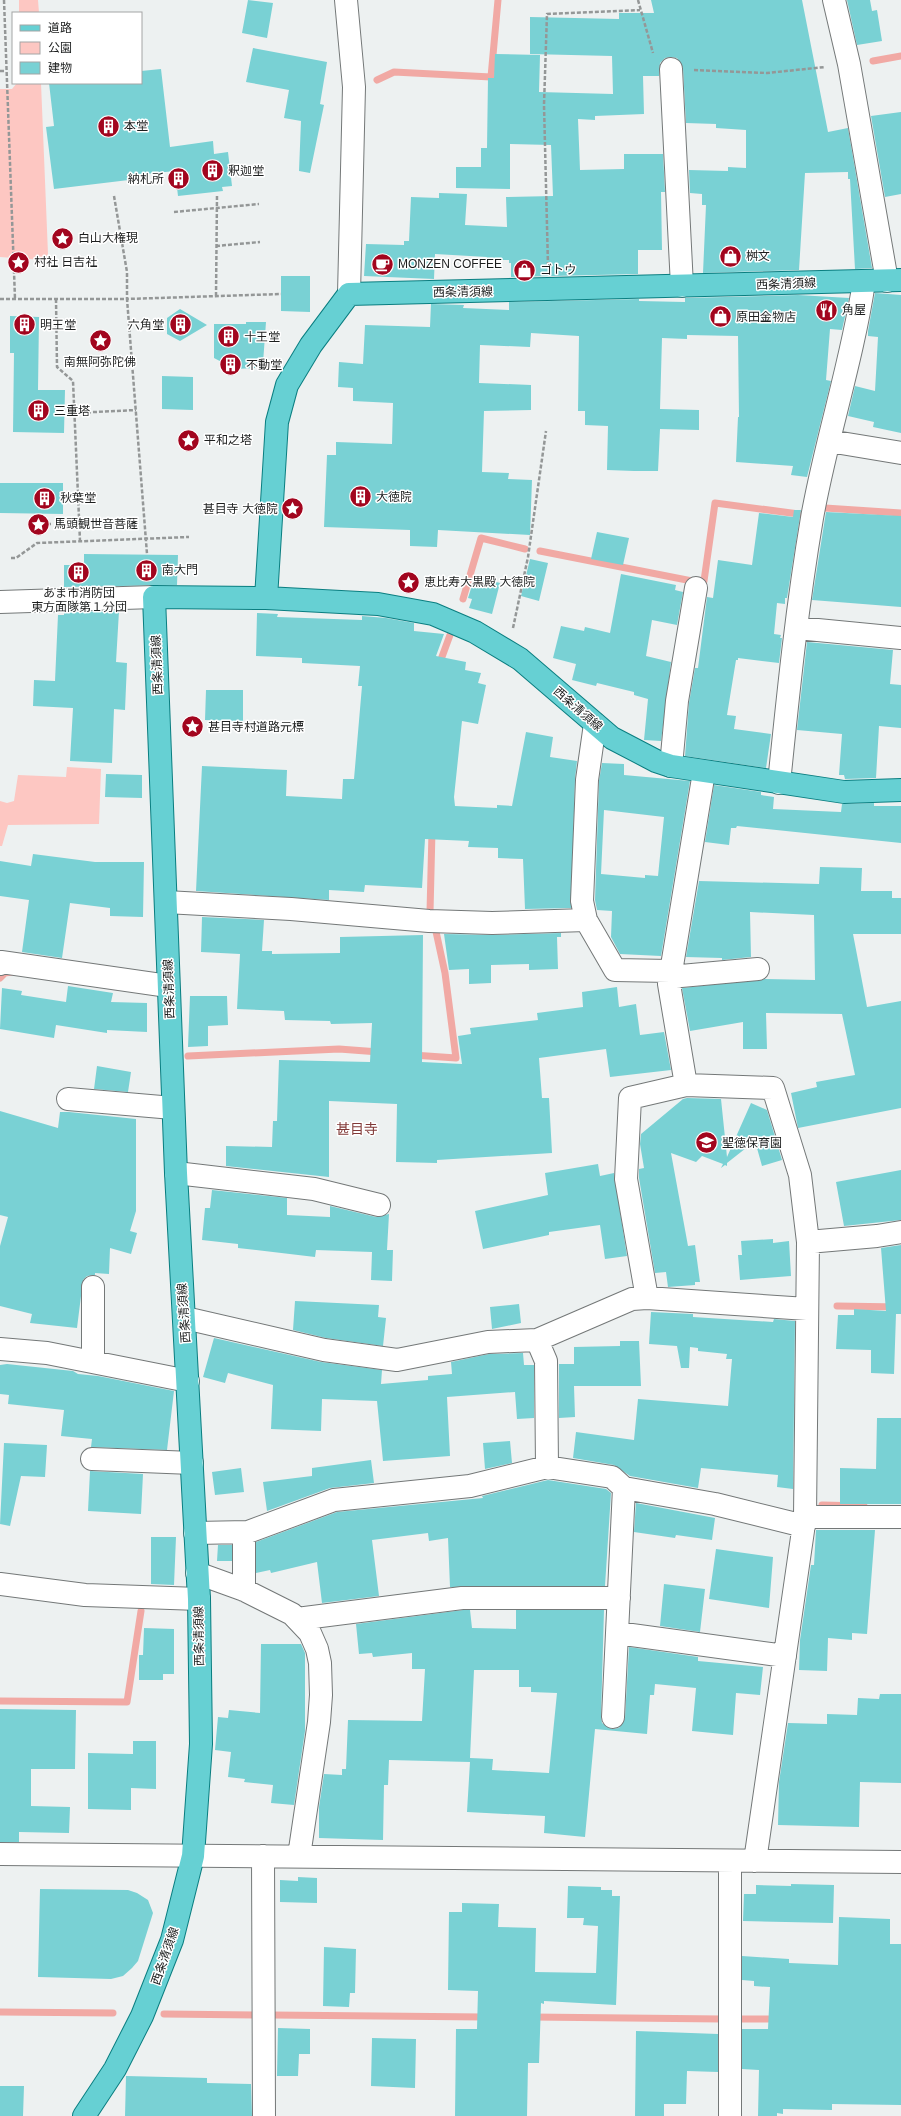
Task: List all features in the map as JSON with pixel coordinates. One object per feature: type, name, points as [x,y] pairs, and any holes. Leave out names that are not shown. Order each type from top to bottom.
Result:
[{"type":"main road","name":"西条清須線","points":[[349,294],[864,282],[894,280]]},
{"type":"main road","points":[[266,598],[276,422],[286,385],[310,344],[349,294]]},
{"type":"main road","name":"西条清須線","points":[[84,2116],[115,2069],[142,2016],[172,1940],[193,1856],[202,1744],[199,1599],[173,1108],[154,597],[199,596],[266,598],[378,604],[433,614],[475,632],[520,659],[612,738],[656,761],[671,766],[704,772],[844,792],[901,790]]},
{"type":"street","points":[[346,0],[354,87],[349,294]]},
{"type":"street","points":[[834,0],[849,64],[894,280]]},
{"type":"street","points":[[671,69],[682,286]]},
{"type":"street","points":[[779,783],[797,628],[812,518],[858,325],[864,282]]},
{"type":"street","points":[[829,442],[901,453]]},
{"type":"street","points":[[671,766],[677,701],[696,588]]},
{"type":"street","points":[[0,602],[154,597]]},
{"type":"street","points":[[797,628],[901,638]]},
{"type":"street","points":[[595,724],[587,780],[582,901],[586,920],[615,970],[670,974],[758,969]]},
{"type":"street","points":[[686,1084],[669,984],[704,772]]},
{"type":"street","points":[[166,902],[291,909],[429,921],[492,923],[586,920]]},
{"type":"street","points":[[0,964],[1,962],[168,986]]},
{"type":"street","points":[[647,1298],[626,1179],[630,1098],[686,1084],[773,1088],[800,1175],[808,1242],[805,1522],[755,1861]]},
{"type":"street","points":[[68,1099],[173,1108]]},
{"type":"street","points":[[176,1173],[314,1189],[379,1205]]},
{"type":"street","points":[[808,1242],[877,1236],[901,1232]]},
{"type":"street","points":[[93,1287],[93,1362]]},
{"type":"street","points":[[185,1318],[324,1350],[397,1360],[488,1342],[537,1340],[632,1299],[647,1298],[807,1309]]},
{"type":"street","points":[[537,1340],[546,1361],[546,1467]]},
{"type":"street","points":[[0,1349],[47,1353],[188,1381]]},
{"type":"street","points":[[92,1459],[192,1463]]},
{"type":"street","points":[[195,1532],[244,1533],[334,1500],[470,1486],[546,1467],[612,1477],[624,1488],[805,1522],[901,1517]]},
{"type":"street","points":[[613,1717],[624,1488]]},
{"type":"street","points":[[244,1533],[244,1590]]},
{"type":"street","points":[[197,1573],[244,1590],[292,1614],[310,1633],[317,1648],[320,1663],[321,1695],[319,1722],[299,1856]]},
{"type":"street","points":[[0,1584],[85,1595],[199,1599]]},
{"type":"street","points":[[297,1619],[462,1598],[619,1598]]},
{"type":"street","points":[[617,1633],[785,1656]]},
{"type":"street","points":[[0,1854],[901,1862]]},
{"type":"street","points":[[263,1856],[264,2116]]},
{"type":"street","points":[[730,1861],[730,2116]]},
{"type":"path","points":[[4,0],[15,299]]},
{"type":"path","points":[[638,0],[658,69],[767,73],[849,64]]},
{"type":"path","points":[[549,290],[544,105],[547,14],[640,10]]},
{"type":"path","points":[[0,71],[6,71]]},
{"type":"path","points":[[114,196],[127,272],[127,299],[147,554]]},
{"type":"path","points":[[216,296],[217,196]]},
{"type":"path","points":[[174,212],[259,204]]},
{"type":"path","points":[[216,246],[260,242]]},
{"type":"path","points":[[0,298],[127,299],[281,294]]},
{"type":"path","points":[[56,299],[57,367],[73,381],[80,541]]},
{"type":"path","points":[[75,413],[136,410]]},
{"type":"path","points":[[508,652],[528,557],[546,431]]},
{"type":"path","points":[[41,524],[51,524]]},
{"type":"path","points":[[11,558],[16,558],[37,543],[189,537]]},
{"type":"green space","points":[[19,0],[38,0],[39,12],[19,12]]},
{"type":"green space","points":[[16,84],[41,84],[48,254],[43,260],[0,257],[0,89],[12,89]]},
{"type":"green space","points":[[67,767],[101,769],[99,824],[8,825],[2,846],[0,846],[0,801],[7,803],[14,801],[18,775],[66,777]]},
{"type":"building","points":[[248,0],[273,3],[267,38],[242,33]]},
{"type":"building","points":[[651,0],[802,0],[828,132],[848,128],[872,268],[855,269],[850,179],[848,179],[848,172],[805,173],[799,270],[703,273],[706,205],[702,205],[702,194],[690,193],[689,170],[728,171],[728,167],[746,168],[746,130],[716,128],[716,124],[686,123],[683,68],[677,58],[671,57],[665,58],[660,63],[659,76],[643,76],[644,114],[595,116],[595,120],[578,119],[580,170],[624,169],[624,154],[663,154],[665,192],[661,192],[662,250],[638,250],[638,274],[511,277],[511,263],[509,263],[509,260],[486,260],[487,257],[435,254],[434,279],[364,276],[366,244],[404,245],[404,241],[409,241],[411,197],[439,198],[439,193],[467,194],[465,225],[507,227],[506,197],[553,196],[551,145],[510,144],[510,189],[456,188],[456,167],[481,167],[481,148],[487,148],[488,78],[494,78],[495,54],[540,55],[539,92],[613,94],[612,56],[530,54],[530,17],[619,19],[619,13],[654,13]]},
{"type":"building","points":[[847,0],[870,0],[872,11],[877,10],[882,41],[857,45]]},
{"type":"building","points":[[253,48],[327,62],[320,104],[324,105],[310,173],[299,171],[301,121],[284,118],[289,90],[246,82]]},
{"type":"building","name":"本堂","points":[[161,69],[170,147],[213,141],[214,154],[228,152],[232,186],[222,187],[223,191],[178,196],[175,171],[136,175],[137,179],[54,189],[46,127],[54,126],[49,84],[142,84],[142,71]]},
{"type":"building","points":[[901,112],[901,194],[885,197],[871,116]]},
{"type":"building","points":[[281,276],[310,276],[310,312],[281,311]]},
{"type":"building","points":[[875,293],[901,295],[901,433],[873,427],[874,422],[848,416],[855,386],[875,391],[878,337],[868,336],[868,331]]},
{"type":"building","points":[[798,295],[849,298],[842,330],[830,329],[826,380],[831,381],[807,477],[791,475],[793,466],[736,462],[739,417],[738,336],[687,335],[687,339],[662,338],[660,409],[699,410],[699,430],[660,429],[658,471],[634,471],[607,470],[608,426],[585,425],[585,411],[578,411],[579,336],[531,333],[530,347],[480,345],[479,383],[531,385],[531,410],[484,411],[482,472],[509,473],[508,479],[532,480],[530,535],[438,530],[437,547],[410,546],[410,530],[324,527],[327,455],[336,455],[336,442],[392,444],[393,403],[353,401],[353,388],[338,387],[339,362],[363,364],[365,325],[430,327],[431,304],[464,305],[463,308],[509,310],[509,302],[639,299],[639,301],[685,302],[685,298]]},
{"type":"building","name":"六角堂","points":[[180,309],[207,325],[180,341],[167,334],[167,318]]},
{"type":"building","points":[[10,316],[39,317],[38,390],[65,390],[64,433],[13,432],[14,353],[10,353]]},
{"type":"building","points":[[246,322],[266,322],[263,363],[255,363],[255,368],[235,369],[214,358],[214,324],[246,324]]},
{"type":"building","points":[[162,376],[193,377],[193,410],[162,409]]},
{"type":"building","points":[[0,483],[63,483],[63,514],[0,513]]},
{"type":"building","points":[[794,510],[801,510],[787,598],[785,598],[785,604],[777,603],[774,634],[781,635],[780,638],[782,638],[779,663],[738,658],[738,660],[736,660],[727,715],[736,716],[734,729],[771,734],[766,768],[685,756],[689,703],[695,668],[698,668],[707,597],[713,598],[718,560],[752,565],[759,513],[793,517]]},
{"type":"building","points":[[826,512],[901,516],[901,607],[812,600]]},
{"type":"building","points":[[597,532],[629,538],[623,565],[591,559]]},
{"type":"building","points":[[84,554],[178,555],[177,585],[64,587],[64,565],[84,565]]},
{"type":"building","points":[[530,559],[548,563],[539,601],[521,596]]},
{"type":"building","points":[[621,574],[676,585],[675,590],[683,592],[677,625],[652,620],[646,656],[671,662],[661,741],[644,740],[648,699],[634,695],[634,692],[597,683],[596,686],[572,680],[576,664],[553,658],[561,626],[584,631],[585,627],[610,633]]},
{"type":"building","points":[[475,576],[500,583],[492,614],[469,608],[472,599],[468,598]]},
{"type":"building","points":[[119,611],[116,662],[127,663],[125,710],[114,709],[112,763],[70,761],[73,708],[33,706],[34,680],[55,681],[58,615],[64,615],[64,612]]},
{"type":"building","points":[[257,613],[278,614],[277,617],[362,620],[362,616],[386,618],[414,623],[414,631],[444,634],[436,656],[466,662],[465,670],[481,673],[478,683],[486,685],[478,724],[462,721],[454,797],[455,806],[497,808],[497,805],[512,806],[526,732],[553,737],[550,757],[577,761],[575,779],[571,908],[525,909],[523,859],[498,858],[498,848],[468,847],[469,841],[425,839],[422,888],[365,885],[364,892],[329,890],[329,900],[196,891],[202,766],[287,770],[286,796],[342,799],[343,779],[354,779],[362,686],[358,686],[360,666],[302,663],[302,658],[256,656]]},
{"type":"building","points":[[807,642],[893,650],[890,684],[901,685],[901,728],[879,726],[876,778],[845,779],[844,775],[839,775],[842,734],[797,730]]},
{"type":"building","points":[[206,690],[243,690],[243,721],[205,720]]},
{"type":"building","points":[[602,763],[624,764],[624,775],[690,781],[661,956],[620,954],[611,937],[612,911],[597,910],[595,900],[599,781]],"holes":[[[604,810],[664,817],[658,876],[645,875],[645,878],[601,874]]]},
{"type":"building","points":[[106,774],[142,775],[142,798],[105,797]]},
{"type":"building","points":[[714,785],[761,792],[761,795],[774,797],[773,809],[841,812],[842,804],[874,803],[874,806],[901,806],[901,843],[737,826],[736,828],[731,828],[729,845],[705,842]]},
{"type":"building","points":[[33,854],[95,862],[144,862],[143,917],[110,916],[110,908],[70,903],[62,958],[22,952],[29,900],[0,896],[0,861],[31,866]]},
{"type":"building","points":[[820,867],[862,868],[861,891],[892,891],[892,898],[901,898],[901,934],[853,934],[867,1007],[901,1001],[901,1108],[798,1128],[791,1093],[817,1087],[816,1082],[855,1075],[842,1014],[766,1013],[767,1049],[743,1049],[743,1022],[690,1031],[682,988],[765,979],[815,980],[814,915],[750,912],[751,957],[722,960],[722,958],[686,957],[699,881],[819,884]]},
{"type":"building","points":[[202,917],[264,920],[262,951],[272,951],[272,954],[340,953],[340,937],[423,935],[422,1062],[462,1064],[458,1036],[471,1034],[470,1028],[538,1020],[537,1013],[583,1007],[582,992],[617,987],[619,1007],[636,1004],[640,1035],[664,1032],[671,1070],[610,1077],[606,1049],[539,1058],[542,1098],[549,1098],[552,1153],[437,1160],[437,1163],[396,1162],[397,1104],[329,1101],[329,1177],[226,1166],[226,1146],[272,1147],[273,1121],[277,1121],[279,1060],[370,1062],[372,1023],[331,1024],[330,1021],[285,1020],[284,1011],[237,1009],[240,954],[201,952]]},
{"type":"building","points":[[561,933],[561,937],[557,937],[558,969],[529,970],[529,964],[491,965],[491,983],[469,984],[469,969],[449,970],[444,934],[492,935]]},
{"type":"building","points":[[68,986],[113,993],[111,1002],[147,1003],[147,1032],[107,1030],[107,1033],[56,1025],[54,1038],[0,1029],[2,988],[22,991],[21,995],[66,1002]]},
{"type":"building","points":[[190,996],[227,996],[228,1025],[208,1026],[208,1046],[188,1047]]},
{"type":"building","points":[[97,1066],[131,1072],[128,1092],[94,1089]]},
{"type":"building","points":[[683,1099],[721,1099],[727,1157],[751,1103],[767,1110],[782,1160],[762,1166],[755,1141],[727,1163],[727,1166],[725,1165],[721,1168],[723,1164],[702,1156],[696,1162],[671,1153],[688,1246],[695,1245],[700,1282],[695,1282],[695,1285],[668,1287],[666,1272],[655,1273],[639,1178],[639,1169],[644,1168],[640,1144],[641,1134]]},
{"type":"building","points":[[0,1111],[58,1128],[60,1112],[136,1119],[136,1211],[130,1231],[137,1233],[131,1254],[110,1248],[109,1274],[95,1273],[95,1275],[87,1276],[83,1280],[77,1328],[30,1323],[32,1314],[0,1306],[0,1246],[8,1217],[0,1215]]},
{"type":"building","points":[[598,1164],[600,1176],[614,1173],[627,1256],[605,1259],[600,1225],[549,1232],[549,1235],[483,1249],[475,1211],[548,1195],[545,1173]]},
{"type":"building","points":[[901,1170],[901,1220],[844,1226],[836,1182]]},
{"type":"building","points":[[212,1190],[287,1198],[287,1215],[330,1217],[330,1206],[376,1217],[389,1214],[387,1250],[393,1250],[392,1281],[371,1280],[372,1252],[316,1250],[315,1257],[238,1248],[238,1244],[202,1240],[205,1208],[210,1208]]},
{"type":"building","points":[[773,1239],[773,1243],[789,1241],[791,1276],[740,1280],[738,1255],[742,1255],[741,1241]]},
{"type":"building","points":[[901,1245],[901,1314],[896,1314],[894,1374],[871,1373],[871,1350],[836,1349],[838,1315],[854,1315],[854,1309],[886,1311],[881,1248]]},
{"type":"building","points":[[295,1301],[379,1305],[378,1317],[386,1318],[383,1346],[326,1338],[293,1330]]},
{"type":"building","points":[[519,1304],[521,1323],[492,1329],[490,1307]]},
{"type":"building","points":[[651,1312],[693,1314],[693,1317],[773,1322],[774,1319],[795,1321],[793,1489],[777,1487],[778,1475],[701,1468],[698,1488],[630,1476],[614,1465],[573,1458],[576,1432],[634,1440],[638,1399],[728,1406],[732,1359],[726,1359],[727,1354],[698,1351],[698,1348],[690,1347],[689,1368],[681,1368],[677,1346],[649,1344]]},
{"type":"building","points":[[214,1338],[321,1362],[382,1370],[381,1384],[428,1380],[428,1376],[452,1374],[451,1362],[489,1354],[523,1353],[524,1365],[534,1365],[534,1418],[517,1419],[515,1392],[447,1397],[450,1456],[383,1461],[377,1401],[322,1399],[321,1431],[271,1429],[273,1385],[228,1373],[225,1383],[203,1377]]},
{"type":"building","points":[[620,1341],[639,1341],[641,1386],[574,1386],[575,1417],[559,1418],[559,1364],[574,1364],[574,1347],[620,1346]]},
{"type":"building","points":[[7,1364],[73,1371],[78,1374],[98,1376],[174,1391],[167,1450],[91,1447],[92,1439],[61,1436],[64,1410],[8,1404],[9,1395],[0,1394],[0,1365]]},
{"type":"building","points":[[877,1418],[901,1418],[901,1504],[840,1504],[840,1468],[876,1469]]},
{"type":"building","points":[[510,1441],[512,1463],[485,1469],[483,1443]]},
{"type":"building","points":[[4,1443],[47,1445],[45,1477],[21,1476],[10,1526],[0,1524]]},
{"type":"building","points":[[371,1460],[374,1483],[330,1488],[267,1511],[263,1482],[312,1476],[312,1468]]},
{"type":"building","points":[[241,1468],[244,1492],[215,1495],[212,1472]]},
{"type":"building","points":[[90,1471],[143,1474],[141,1514],[88,1511]]},
{"type":"building","points":[[548,1480],[606,1489],[611,1493],[605,1586],[450,1587],[448,1538],[429,1541],[428,1533],[372,1540],[379,1596],[322,1603],[317,1562],[271,1573],[270,1570],[256,1573],[256,1542],[337,1512],[483,1498],[482,1496]]},
{"type":"building","points":[[636,1503],[715,1518],[712,1540],[676,1535],[675,1538],[634,1532]]},
{"type":"building","points":[[816,1530],[875,1530],[867,1634],[852,1633],[852,1640],[828,1638],[827,1671],[799,1670],[800,1640],[811,1565],[814,1565]]},
{"type":"building","points":[[151,1537],[176,1537],[174,1585],[151,1584]]},
{"type":"building","points":[[218,1545],[232,1545],[232,1561],[217,1561]]},
{"type":"building","points":[[716,1549],[773,1557],[769,1608],[709,1599]]},
{"type":"building","points":[[664,1584],[705,1589],[700,1632],[660,1626]]},
{"type":"building","points":[[470,1610],[472,1628],[516,1629],[516,1610],[604,1610],[601,1716],[602,1723],[612,1729],[619,1728],[625,1718],[629,1647],[698,1657],[698,1661],[763,1667],[760,1695],[736,1693],[733,1735],[692,1731],[696,1688],[655,1684],[654,1695],[650,1695],[647,1734],[595,1729],[585,1837],[544,1833],[545,1816],[467,1812],[470,1762],[389,1760],[388,1785],[384,1785],[383,1840],[319,1838],[319,1807],[324,1774],[342,1775],[342,1769],[346,1769],[348,1720],[422,1721],[425,1669],[412,1669],[412,1653],[373,1657],[372,1653],[359,1654],[356,1624]],"holes":[[[474,1670],[519,1670],[519,1687],[531,1687],[531,1692],[557,1693],[549,1773],[492,1770],[493,1759],[470,1758]]]},
{"type":"building","points":[[144,1628],[174,1629],[174,1674],[163,1674],[163,1680],[139,1680],[139,1655],[143,1655]]},
{"type":"building","points":[[261,1644],[301,1644],[305,1653],[305,1731],[294,1805],[271,1803],[273,1785],[244,1782],[245,1779],[228,1777],[231,1752],[215,1750],[218,1717],[228,1718],[229,1710],[260,1713]]},
{"type":"building","points":[[880,1694],[901,1694],[901,1783],[860,1782],[859,1827],[778,1825],[779,1782],[788,1723],[827,1724],[827,1714],[857,1715],[858,1698],[879,1699]]},
{"type":"building","points":[[0,1709],[76,1710],[75,1769],[31,1769],[31,1806],[70,1807],[69,1833],[19,1832],[19,1842],[0,1842]]},
{"type":"building","points":[[133,1741],[156,1741],[156,1789],[131,1788],[131,1810],[88,1809],[88,1753],[133,1754]]},
{"type":"building","points":[[298,1877],[317,1878],[317,1903],[280,1902],[280,1880],[298,1881]]},
{"type":"building","points":[[791,1884],[834,1885],[833,1923],[743,1921],[744,1894],[756,1894],[756,1885],[791,1886]]},
{"type":"building","points":[[568,1886],[601,1887],[601,1890],[612,1890],[612,1896],[620,1896],[616,2005],[544,2001],[544,2004],[541,2003],[539,2063],[528,2063],[527,2116],[455,2116],[456,2029],[477,2029],[478,1991],[448,1990],[449,1912],[462,1912],[462,1903],[499,1904],[498,1927],[536,1928],[535,1972],[596,1973],[598,1926],[583,1925],[584,1918],[567,1918]]},
{"type":"building","points":[[40,1889],[128,1890],[137,1893],[148,1900],[153,1913],[138,1961],[123,1976],[111,1979],[38,1977]]},
{"type":"building","points":[[839,1917],[890,1919],[890,1944],[901,1944],[901,2105],[832,2104],[832,2110],[783,2109],[783,2114],[777,2113],[777,2116],[758,2116],[759,2070],[742,2069],[742,2029],[768,2029],[770,1987],[754,1986],[754,1981],[742,1980],[742,1956],[789,1959],[789,1963],[838,1965]]},
{"type":"building","points":[[324,1947],[356,1949],[355,1993],[350,1993],[349,2007],[323,2006]]},
{"type":"building","points":[[278,2028],[310,2029],[310,2054],[299,2054],[298,2076],[277,2076]]},
{"type":"building","points":[[636,2031],[718,2034],[718,2072],[687,2071],[686,2104],[664,2104],[664,2116],[635,2116]]},
{"type":"building","points":[[372,2038],[416,2039],[415,2088],[371,2086]]},
{"type":"building","points":[[126,2076],[207,2078],[207,2083],[251,2084],[252,2116],[125,2116]]},
{"type":"building","points":[[0,2086],[24,2086],[23,2116],[0,2116]]},
{"type":"waterway","points":[[377,80],[394,72],[491,77],[498,0]]},
{"type":"waterway","points":[[873,61],[901,56]]},
{"type":"waterway","points":[[540,551],[692,581],[704,581],[715,503],[799,514]]},
{"type":"waterway","points":[[825,508],[901,513]]},
{"type":"waterway","points":[[463,599],[481,538],[525,549]]},
{"type":"waterway","points":[[439,665],[450,635]]},
{"type":"waterway","points":[[430,912],[432,831]]},
{"type":"waterway","points":[[413,1055],[456,1058],[445,973],[435,927]]},
{"type":"waterway","points":[[0,978],[5,973],[12,972]]},
{"type":"waterway","points":[[188,1056],[339,1049],[379,1052]]},
{"type":"waterway","points":[[837,1306],[901,1307]]},
{"type":"waterway","points":[[822,1505],[864,1506]]},
{"type":"waterway","points":[[0,1701],[127,1702],[141,1611]]},
{"type":"waterway","points":[[0,2012],[113,2013]]},
{"type":"waterway","points":[[164,2014],[255,2015]]},
{"type":"waterway","points":[[272,2015],[485,2017]]},
{"type":"waterway","points":[[532,2017],[722,2019]]},
{"type":"waterway","points":[[737,2019],[777,2019]]},
{"type":"place","name":"本堂","points":[[109,126]]},
{"type":"place","name":"釈迦堂","points":[[213,171]]},
{"type":"place","name":"納札所","points":[[179,179]]},
{"type":"place","name":"白山大権現","points":[[63,238]]},
{"type":"place","name":"桝文","points":[[730,256]]},
{"type":"place","name":"村社 日吉社","points":[[18,262]]},
{"type":"place","name":"MONZEN COFFEE","points":[[383,264]]},
{"type":"place","name":"ゴトウ","points":[[525,270]]},
{"type":"place","name":"角屋","points":[[827,310]]},
{"type":"place","name":"原田金物店","points":[[720,317]]},
{"type":"place","name":"明王堂","points":[[25,325]]},
{"type":"place","name":"六角堂","points":[[180,325]]},
{"type":"place","name":"十王堂","points":[[229,337]]},
{"type":"place","name":"南無阿弥陀佛","points":[[100,341]]},
{"type":"place","name":"不動堂","points":[[230,365]]},
{"type":"place","name":"三重塔","points":[[39,411]]},
{"type":"place","name":"平和之塔","points":[[189,440]]},
{"type":"place","name":"大徳院","points":[[361,497]]},
{"type":"place","name":"秋葉堂","points":[[45,498]]},
{"type":"place","name":"甚目寺 大徳院","points":[[293,509]]},
{"type":"place","name":"馬頭観世音菩薩","points":[[38,524]]},
{"type":"place","name":"南大門","points":[[146,570]]},
{"type":"place","name":"あま市消防団 東方面隊第１分団","points":[[79,572]]},
{"type":"place","name":"恵比寿大黒殿 大徳院","points":[[408,582]]},
{"type":"place","name":"甚目寺村道路元標","points":[[193,727]]},
{"type":"place","name":"聖徳保育園","points":[[707,1143]]},
{"type":"district","name":"甚目寺","points":[[357,1129]]}]
